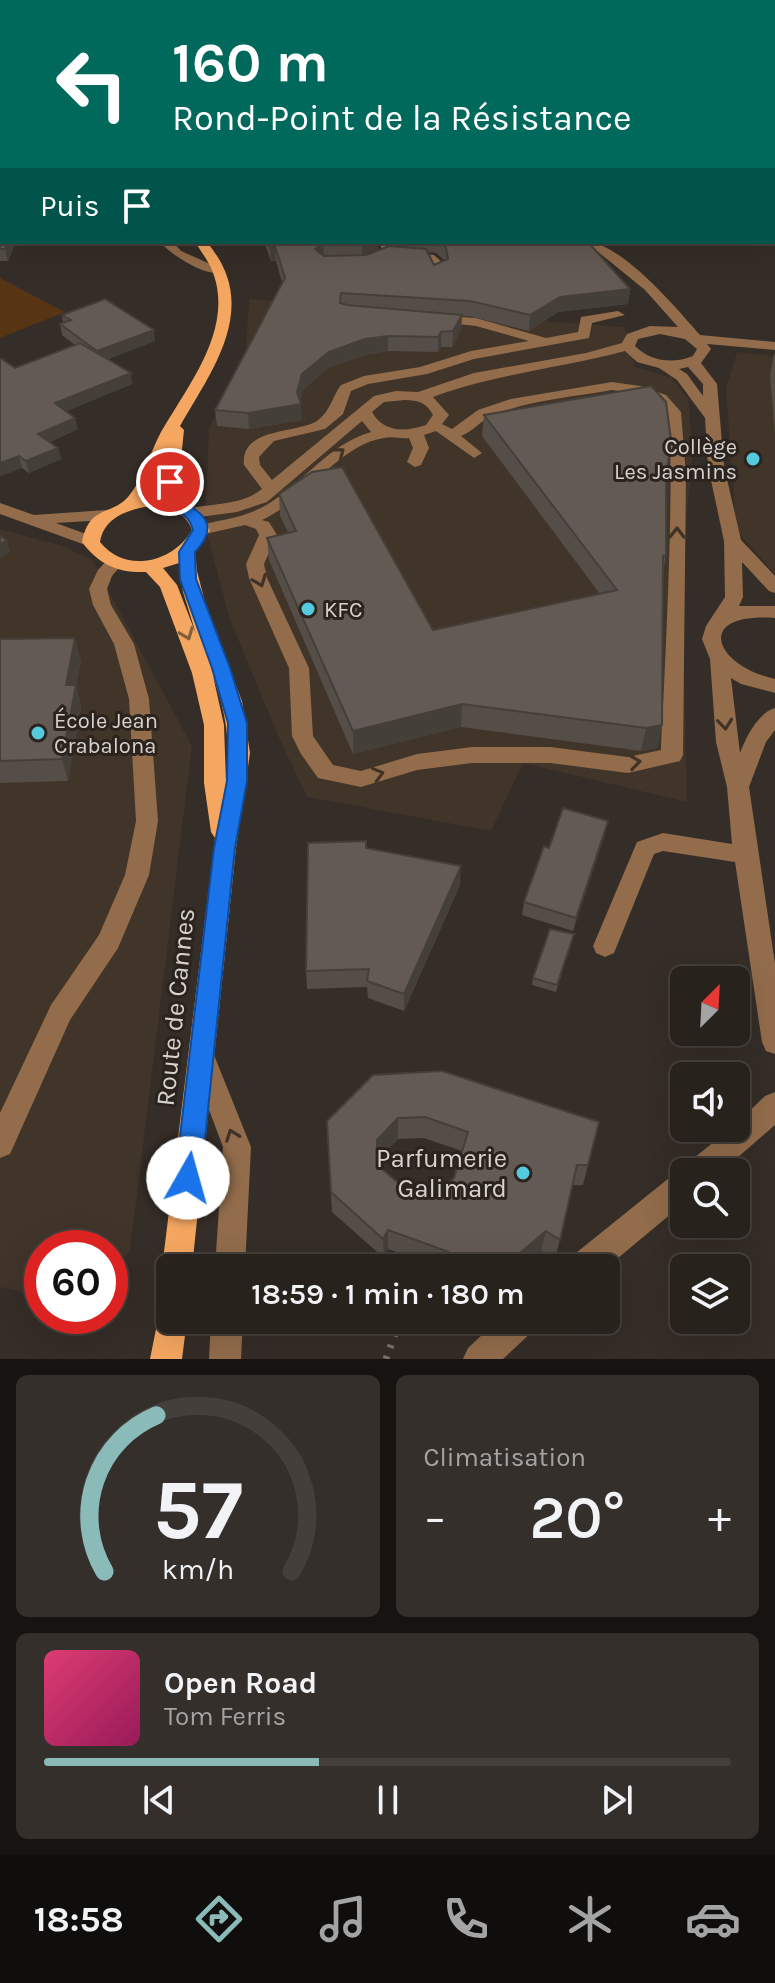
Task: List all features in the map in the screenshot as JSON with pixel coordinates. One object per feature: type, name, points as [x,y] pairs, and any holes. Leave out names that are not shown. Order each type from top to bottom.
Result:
[{"type":"main road","points":[[130,505],[149,481],[160,448],[216,349],[226,316],[220,271],[202,244]]},
{"type":"main road","points":[[178,418],[170,482],[172,496],[184,509],[201,530],[197,541],[187,552],[151,566],[114,563],[96,553],[91,542],[96,525],[106,515],[130,505],[160,502],[184,509]]},
{"type":"main road","name":"Route de Cannes","points":[[179,1254],[203,1059],[224,848],[237,781],[238,723],[188,579],[187,552]]},
{"type":"main road","name":"Route de Cannes","points":[[151,566],[168,585],[202,673],[214,725],[215,783],[224,848]]},
{"type":"main road","points":[[166,1359],[169,1334]]},
{"type":"street","points":[[168,244],[177,254],[220,271]]},
{"type":"street","points":[[439,408],[455,397],[487,386],[594,366],[692,362],[699,359],[704,349],[650,287],[595,244]]},
{"type":"street","points":[[383,251],[430,258],[438,264],[439,274]]},
{"type":"street","points":[[649,330],[665,304]]},
{"type":"street","points":[[271,490],[252,465],[251,456],[269,438],[320,426],[335,414],[346,388],[380,376],[422,371],[471,355],[584,335],[586,320],[618,315]]},
{"type":"street","points":[[418,317],[460,319],[510,329],[545,341]]},
{"type":"street","points":[[628,346],[632,337],[649,330],[674,331],[696,339],[775,346]]},
{"type":"street","points":[[184,509],[237,507],[261,498],[366,414],[372,403],[387,397],[414,396],[474,377],[587,357],[628,346],[682,377],[711,416]]},
{"type":"street","points":[[692,362],[710,384],[716,466],[733,541],[734,597],[710,636],[719,660],[727,742],[738,787],[745,855],[775,1042]]},
{"type":"street","points":[[201,530],[247,520],[273,508],[345,447],[386,432],[415,433],[436,425],[441,415],[439,408],[414,396],[404,373]]},
{"type":"street","points":[[380,376],[387,397]]},
{"type":"street","points":[[247,520],[263,526],[268,535],[255,564],[258,578],[299,668],[302,683],[299,710],[306,744],[326,772],[361,779],[417,762],[472,755],[550,755],[628,765],[672,755],[678,475],[676,415],[661,398],[640,390],[612,386],[516,402],[483,413],[465,429],[450,435]]},
{"type":"street","points":[[366,414],[371,424],[386,432]]},
{"type":"street","points":[[436,425],[474,453]]},
{"type":"street","points":[[415,433],[421,448],[415,462]]},
{"type":"street","points":[[252,465],[298,466]]},
{"type":"street","points":[[0,508],[91,542]]},
{"type":"street","points":[[33,519],[106,515]]},
{"type":"street","points":[[733,541],[775,587]]},
{"type":"street","points":[[0,1144],[60,1013],[109,941],[137,875],[147,821],[139,699],[124,644],[102,605],[98,589],[104,574],[114,563]]},
{"type":"street","points":[[723,618],[749,610],[775,612]]},
{"type":"street","points":[[719,660],[747,679],[775,686]]},
{"type":"street","points":[[738,787],[756,739],[775,715]]},
{"type":"street","points":[[605,946],[645,848],[663,842],[745,855]]},
{"type":"street","points":[[203,1059],[237,1147],[231,1254]]},
{"type":"street","points":[[716,1158],[775,1105]]},
{"type":"street","points":[[599,1254],[670,1196]]},
{"type":"street","points":[[225,1359],[226,1334]]},
{"type":"street","points":[[479,1359],[507,1334]]},
{"type":"path","points":[[386,1359],[395,1334]]},
{"type":"shaded area","points":[[0,278],[65,312],[0,338]]},
{"type":"shaded area","points":[[249,299],[624,327],[635,367],[672,378],[688,399],[693,452],[685,535],[683,621],[687,802],[523,763],[491,831],[307,797],[230,620],[208,538],[209,429],[246,348]]},
{"type":"shaded area","name":"Collège Les Jasmins","points":[[737,352],[775,356],[775,574],[736,530],[726,388]]},
{"type":"shaded area","points":[[0,529],[63,546],[92,560],[192,746],[130,1251],[128,1253],[128,1230],[24,1230],[24,1293],[0,1287]]},
{"type":"building","points":[[269,244],[322,244],[315,249],[324,256],[366,255],[389,246],[426,249],[434,265],[448,259],[442,244],[590,244],[630,289],[560,297],[530,315],[470,301],[341,293],[340,303],[347,305],[462,315],[453,331],[441,332],[438,337],[365,339],[329,352],[302,374],[297,392],[301,404],[248,413],[215,410],[285,278],[275,246],[270,247]]},
{"type":"building","points":[[105,299],[154,330],[97,351],[60,324],[71,320],[62,315]]},
{"type":"building","points":[[80,343],[131,373],[55,403],[75,418],[38,434],[58,448],[26,461],[19,456],[0,463],[0,359],[15,368]]},
{"type":"building","points":[[651,386],[666,402],[671,440],[666,479],[666,555],[663,556],[662,725],[646,728],[462,704],[353,731],[267,538],[296,531],[279,494],[312,472],[342,467],[433,630],[617,590],[484,415]]},
{"type":"building","name":"École Jean Crabalona","points":[[75,638],[66,685],[76,685],[62,759],[0,761],[0,639]]},
{"type":"building","points":[[563,808],[608,821],[576,918],[524,902],[544,846],[549,848]]},
{"type":"building","points":[[366,841],[366,848],[461,866],[404,994],[367,981],[369,969],[306,971],[308,843]]},
{"type":"building","points":[[550,929],[574,934],[557,985],[533,978]]},
{"type":"building","name":"Parfumerie Galimard","points":[[442,1071],[599,1122],[588,1165],[577,1165],[560,1240],[546,1231],[519,1254],[450,1254],[388,1230],[383,1239],[331,1192],[327,1121],[373,1075]],"holes":[[[425,1117],[468,1132],[454,1178],[431,1198],[401,1185],[377,1165],[377,1140],[398,1118]]]},
{"type":"place","name":"Collège Les Jasmins","points":[[753,459]]},
{"type":"place","name":"KFC","points":[[308,609]]},
{"type":"place","name":"École Jean Crabalona","points":[[38,733]]},
{"type":"place","name":"Parfumerie Galimard","points":[[523,1173]]},
{"type":"route","points":[[170,482],[177,505],[192,513],[201,530],[197,541],[187,552],[188,579],[238,723],[237,781],[224,848],[188,1178]]}]
